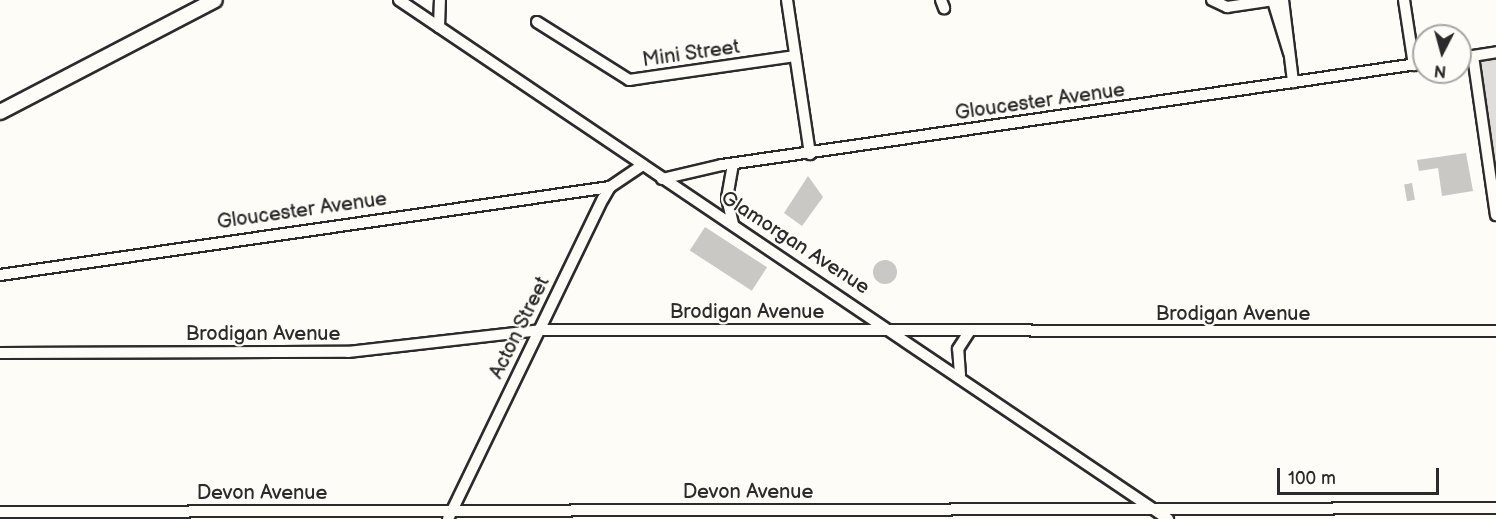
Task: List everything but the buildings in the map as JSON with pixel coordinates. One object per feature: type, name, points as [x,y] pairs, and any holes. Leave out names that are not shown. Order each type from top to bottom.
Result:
[{"type":"main road","points":[[0,112],[215,0]]},
{"type":"street","name":"Glamorgan Avenue","points":[[399,0],[641,166],[733,223],[897,332],[1168,519]]},
{"type":"street","points":[[439,27],[440,0]]},
{"type":"street","points":[[787,0],[810,154]]},
{"type":"street","points":[[1212,0],[1227,7],[1274,0],[1286,38],[1293,82]]},
{"type":"street","points":[[1283,0],[1286,38]]},
{"type":"street","points":[[1404,0],[1412,34]]},
{"type":"street","name":"Mini Street","points":[[537,22],[628,80],[795,56]]},
{"type":"street","points":[[1496,52],[1473,56],[1496,215]]},
{"type":"street","name":"Gloucester Avenue","points":[[662,179],[733,164],[1412,65]]},
{"type":"street","points":[[733,164],[727,198],[733,223]]},
{"type":"street","name":"Acton Street","points":[[450,515],[610,187],[641,166]]},
{"type":"street","name":"Gloucester Avenue","points":[[0,275],[610,187]]},
{"type":"street","name":"Brodigan Avenue","points":[[0,353],[348,352],[540,330],[1496,331]]},
{"type":"street","points":[[960,375],[958,349],[969,332]]},
{"type":"street","name":"Devon Avenue","points":[[0,512],[450,515],[1496,508]]},
{"type":"shaded area","points":[[1496,56],[1496,177],[1479,63]]}]
